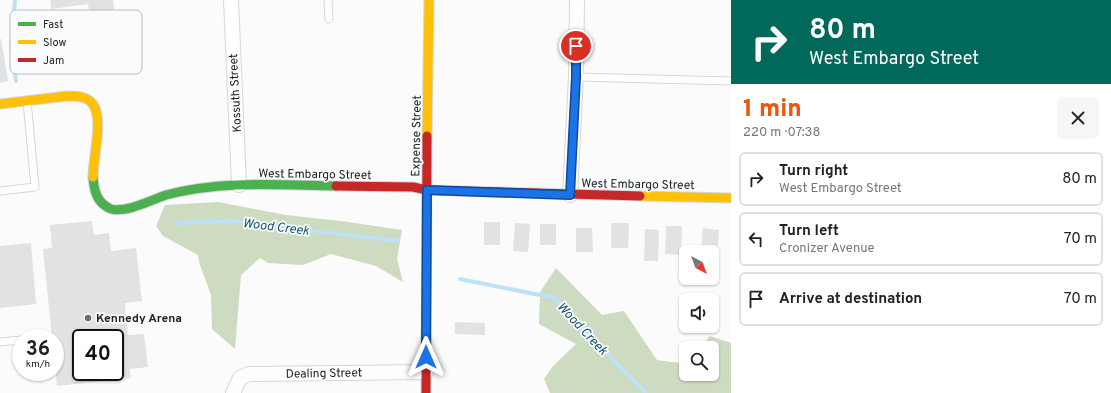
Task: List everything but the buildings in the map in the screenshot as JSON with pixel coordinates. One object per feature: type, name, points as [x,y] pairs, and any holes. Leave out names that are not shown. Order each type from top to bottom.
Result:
[{"type":"street","name":"Kossuth Street","points":[[231,0],[239,185]]},
{"type":"street","name":"Expense Street","points":[[426,393],[429,0]]},
{"type":"street","points":[[570,195],[576,77],[577,0]]},
{"type":"street","name":"West Embargo Street","points":[[0,104],[72,96],[85,98],[92,102],[96,107],[98,118],[93,184],[96,196],[102,204],[108,208],[116,210],[128,208],[174,193],[212,187],[239,185],[413,187],[427,190],[570,195],[731,198]]},
{"type":"street","name":"Dealing Street","points":[[233,393],[240,378],[249,374],[426,372]]},
{"type":"lane","points":[[328,0],[329,19]]},
{"type":"lane","points":[[576,77],[731,81]]},
{"type":"lane","points":[[0,191],[35,187],[27,101]]},
{"type":"lane","points":[[0,342],[12,341]]},
{"type":"green space","points":[[218,202],[286,215],[402,230],[397,259],[403,282],[376,266],[331,254],[303,265],[268,263],[260,258],[241,275],[235,349],[212,329],[211,295],[199,262],[198,255],[163,236],[156,226],[165,205]]},
{"type":"green space","points":[[556,268],[602,315],[624,311],[657,360],[679,363],[679,381],[719,381],[719,341],[706,341],[710,336],[731,343],[731,393],[550,393],[544,379],[553,366],[576,344],[539,324],[540,292]]},
{"type":"waterway","name":"Wood Creek","points":[[14,10],[15,0]]},
{"type":"waterway","name":"Wood Creek","points":[[15,74],[16,81]]},
{"type":"waterway","name":"Wood Creek","points":[[176,223],[234,221],[398,241]]},
{"type":"waterway","name":"Wood Creek","points":[[460,279],[555,298],[581,328],[646,393]]},
{"type":"traffic: fast","points":[[93,177],[95,192],[100,201],[109,208],[117,210],[131,208],[166,195],[208,187],[251,184],[336,186]]},
{"type":"traffic: slow","points":[[427,136],[429,0]]},
{"type":"traffic: slow","points":[[0,104],[67,96],[82,97],[89,100],[94,106],[98,121],[93,177]]},
{"type":"traffic: slow","points":[[640,196],[731,198]]},
{"type":"traffic: jam","points":[[426,393],[427,136]]},
{"type":"traffic: jam","points":[[336,186],[413,187],[427,190],[640,196]]},
{"type":"place","name":"Kennedy Arena","points":[[88,318]]},
{"type":"route","points":[[426,357],[427,190],[570,195],[576,77],[576,46]]}]
